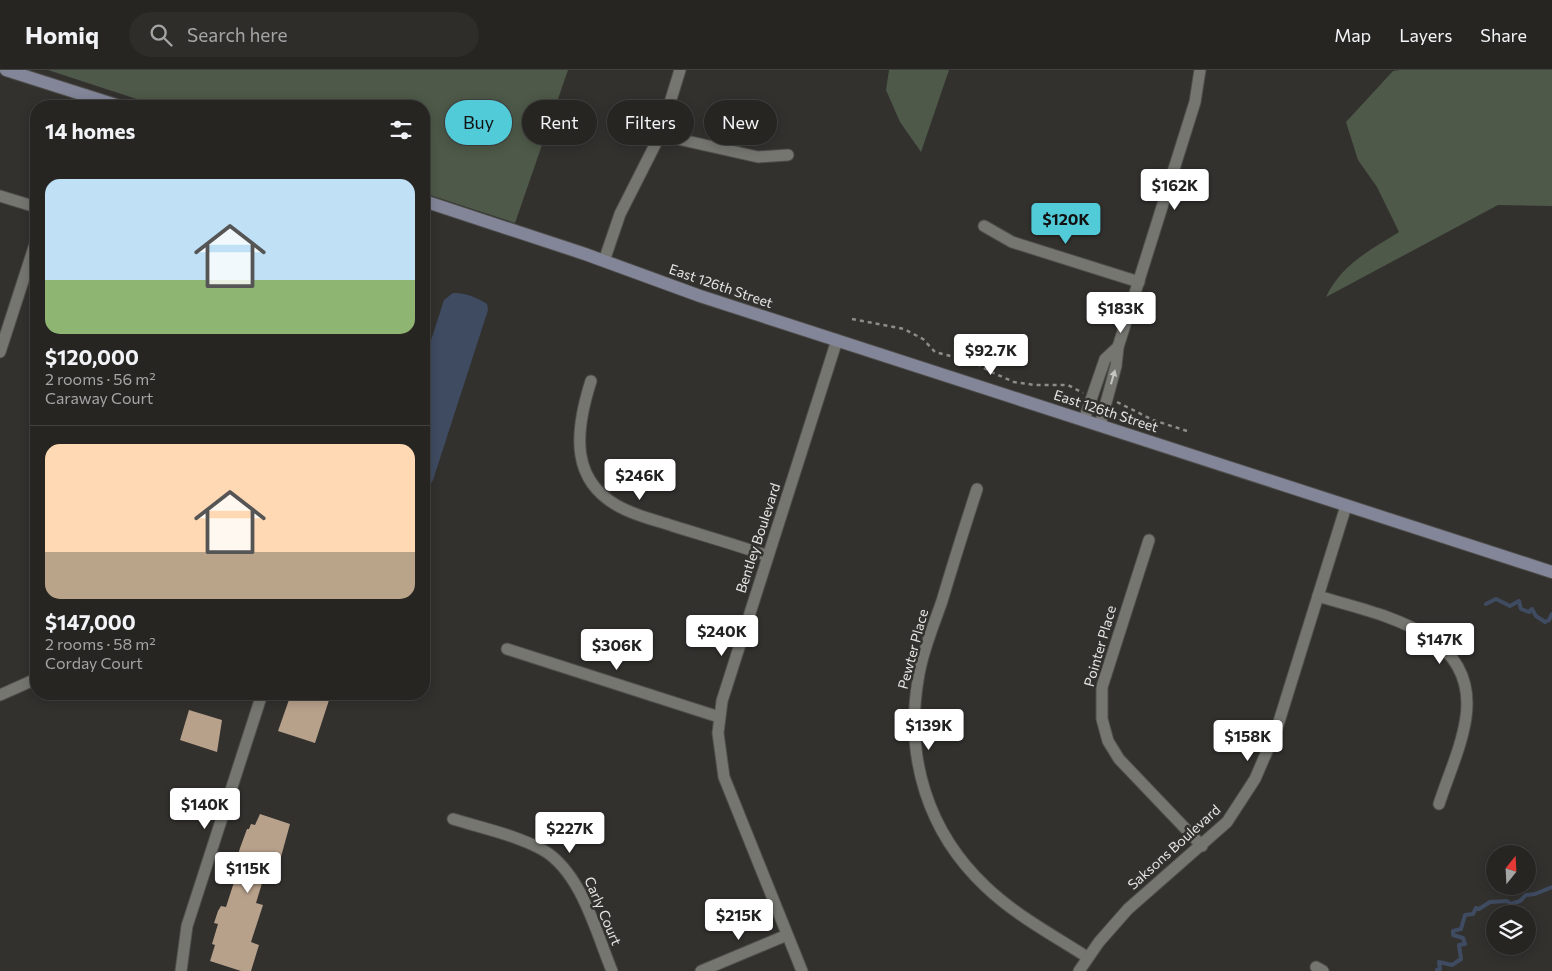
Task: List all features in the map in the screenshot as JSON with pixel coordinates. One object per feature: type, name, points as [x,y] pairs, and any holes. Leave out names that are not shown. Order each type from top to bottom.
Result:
[{"type":"main road","points":[[6,70],[81,100]]},
{"type":"main road","name":"East 126th Street","points":[[430,203],[604,261],[700,296],[1100,424],[1552,572]]},
{"type":"street","points":[[671,100],[680,70]]},
{"type":"street","points":[[1100,424],[1116,366],[1118,346],[1195,102],[1200,70]]},
{"type":"street","points":[[694,143],[758,157],[788,155]]},
{"type":"street","points":[[604,261],[620,214],[655,145]]},
{"type":"street","points":[[0,196],[30,205]]},
{"type":"street","points":[[984,226],[1012,242],[1139,282]]},
{"type":"street","points":[[0,352],[30,260]]},
{"type":"street","name":"Bentley Boulevard","points":[[802,971],[724,777],[718,741],[719,717],[837,340]]},
{"type":"street","points":[[1084,420],[1105,359],[1118,346]]},
{"type":"street","points":[[591,381],[581,413],[578,440],[582,460],[588,474],[603,494],[626,510],[768,556]]},
{"type":"street","name":"Pewter Place","points":[[977,489],[918,678],[913,724],[921,784],[933,815],[963,864],[1006,904],[1087,958]]},
{"type":"street","name":"Saksons Boulevard","points":[[1079,971],[1087,958],[1128,909],[1202,846],[1227,822],[1238,808],[1268,752],[1346,506]]},
{"type":"street","name":"Pointer Place","points":[[1148,540],[1104,678],[1101,700],[1102,719],[1108,741],[1119,759],[1202,846]]},
{"type":"street","points":[[1318,596],[1418,629],[1444,648],[1455,663],[1467,693],[1466,717],[1439,804]]},
{"type":"street","points":[[507,650],[719,717]]},
{"type":"street","points":[[0,695],[30,682]]},
{"type":"street","points":[[180,971],[187,926],[260,700]]},
{"type":"street","name":"Carly Court","points":[[453,819],[533,845],[561,864],[576,884],[612,971]]},
{"type":"street","points":[[701,971],[787,935]]},
{"type":"path","points":[[852,319],[904,329],[923,339],[935,352],[974,362],[1014,382],[1035,385],[1062,384],[1082,393]]},
{"type":"path","points":[[1114,402],[1152,420],[1187,431]]},
{"type":"green space","points":[[48,70],[568,70],[558,100],[522,100],[522,145],[542,145],[515,223],[430,195],[430,100],[140,100]]},
{"type":"green space","points":[[889,70],[949,70],[921,152],[900,122],[886,90]]},
{"type":"green space","points":[[1552,70],[1552,206],[1498,205],[1326,297],[1332,286],[1348,267],[1367,252],[1399,232],[1377,187],[1358,160],[1346,122],[1393,71]]},
{"type":"water","points":[[453,293],[466,294],[487,304],[488,310],[430,485],[430,343],[444,300]]},
{"type":"building","points":[[289,700],[329,700],[315,743],[278,731]]},
{"type":"building","points":[[189,710],[222,720],[217,752],[180,740]]},
{"type":"building","points":[[260,814],[290,824],[276,875],[271,874],[269,881],[263,880],[256,903],[263,905],[251,942],[259,945],[251,971],[241,971],[210,961],[215,945],[212,944],[218,924],[214,923],[221,906],[226,907],[235,879],[231,878],[247,829],[249,829],[251,824],[255,825]]},
{"type":"waterway","points":[[1486,604],[1496,599],[1510,606],[1519,601],[1521,609],[1529,612],[1532,609],[1536,616],[1545,622],[1549,620],[1552,614]]},
{"type":"waterway","points":[[1437,970],[1440,969],[1439,962],[1452,965],[1461,959],[1459,945],[1465,944],[1463,938],[1453,935],[1453,931],[1461,929],[1465,915],[1473,914],[1476,908],[1479,909],[1490,902],[1507,901],[1511,904],[1520,901],[1526,895],[1535,894],[1552,887]]}]
